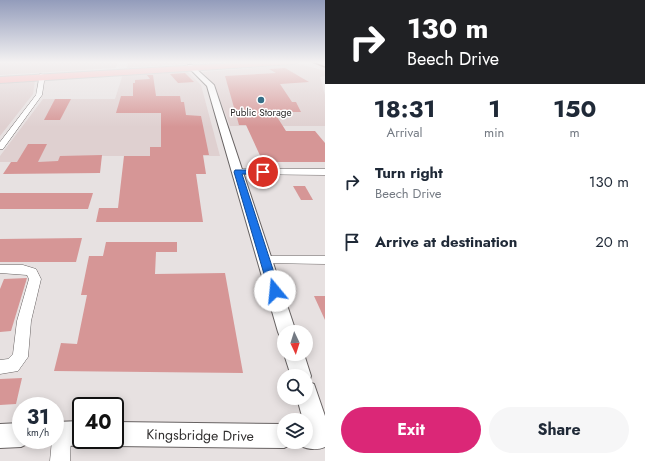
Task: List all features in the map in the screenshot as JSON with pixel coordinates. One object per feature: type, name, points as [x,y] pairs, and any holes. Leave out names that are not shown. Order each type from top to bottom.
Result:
[{"type":"street","points":[[0,147],[39,95],[41,84]]},
{"type":"street","points":[[209,84],[285,325]]},
{"type":"street","points":[[237,172],[325,172]]},
{"type":"street","points":[[265,260],[325,260]]},
{"type":"street","points":[[0,269],[23,269],[32,272],[35,279],[24,321],[20,357],[12,366],[0,367]]},
{"type":"street","points":[[309,405],[317,437]]},
{"type":"street","points":[[60,461],[66,434]]},
{"type":"street","name":"Kingsbridge Drive","points":[[124,434],[277,436]]},
{"type":"street","points":[[0,436],[12,435]]},
{"type":"shaded area","points":[[0,84],[34,84],[33,94],[0,136]]},
{"type":"shaded area","points":[[120,84],[200,84],[220,156],[102,156],[100,162],[0,162],[0,156],[43,99],[115,99]]},
{"type":"shaded area","points":[[214,84],[322,84],[325,95],[325,126],[230,126]]},
{"type":"building","points":[[133,84],[154,84],[156,96],[180,96],[181,102],[184,102],[186,115],[201,116],[209,155],[203,155],[206,174],[196,174],[203,222],[96,222],[99,208],[118,208],[124,156],[150,156],[150,147],[161,147],[161,113],[116,113],[121,96],[133,96]]},
{"type":"building","points":[[227,84],[287,84],[280,84],[292,102],[296,102],[301,112],[274,112],[286,131],[315,131],[325,143],[325,162],[263,162],[246,125],[239,125]]},
{"type":"building","points":[[55,99],[71,99],[60,120],[44,120]]},
{"type":"building","points":[[28,144],[47,144],[38,162],[58,161],[60,156],[102,155],[100,173],[3,174],[11,162],[17,162]]},
{"type":"building","points":[[293,186],[305,186],[313,200],[301,200]]},
{"type":"building","points":[[0,193],[93,193],[88,209],[0,209]]},
{"type":"building","points":[[82,238],[76,262],[0,262],[0,239]]},
{"type":"building","points":[[106,242],[177,242],[177,252],[156,252],[155,274],[225,273],[243,373],[54,371],[61,343],[77,344],[87,295],[81,295],[89,256],[103,256]]},
{"type":"building","points":[[27,278],[11,331],[0,332],[0,289],[4,279]]},
{"type":"building","points":[[314,296],[325,296],[325,320]]},
{"type":"building","points":[[22,378],[18,397],[12,397],[12,404],[0,405],[0,379]]},
{"type":"place","name":"Public Storage","points":[[261,100]]},
{"type":"route","points":[[263,172],[237,172],[275,291]]}]
